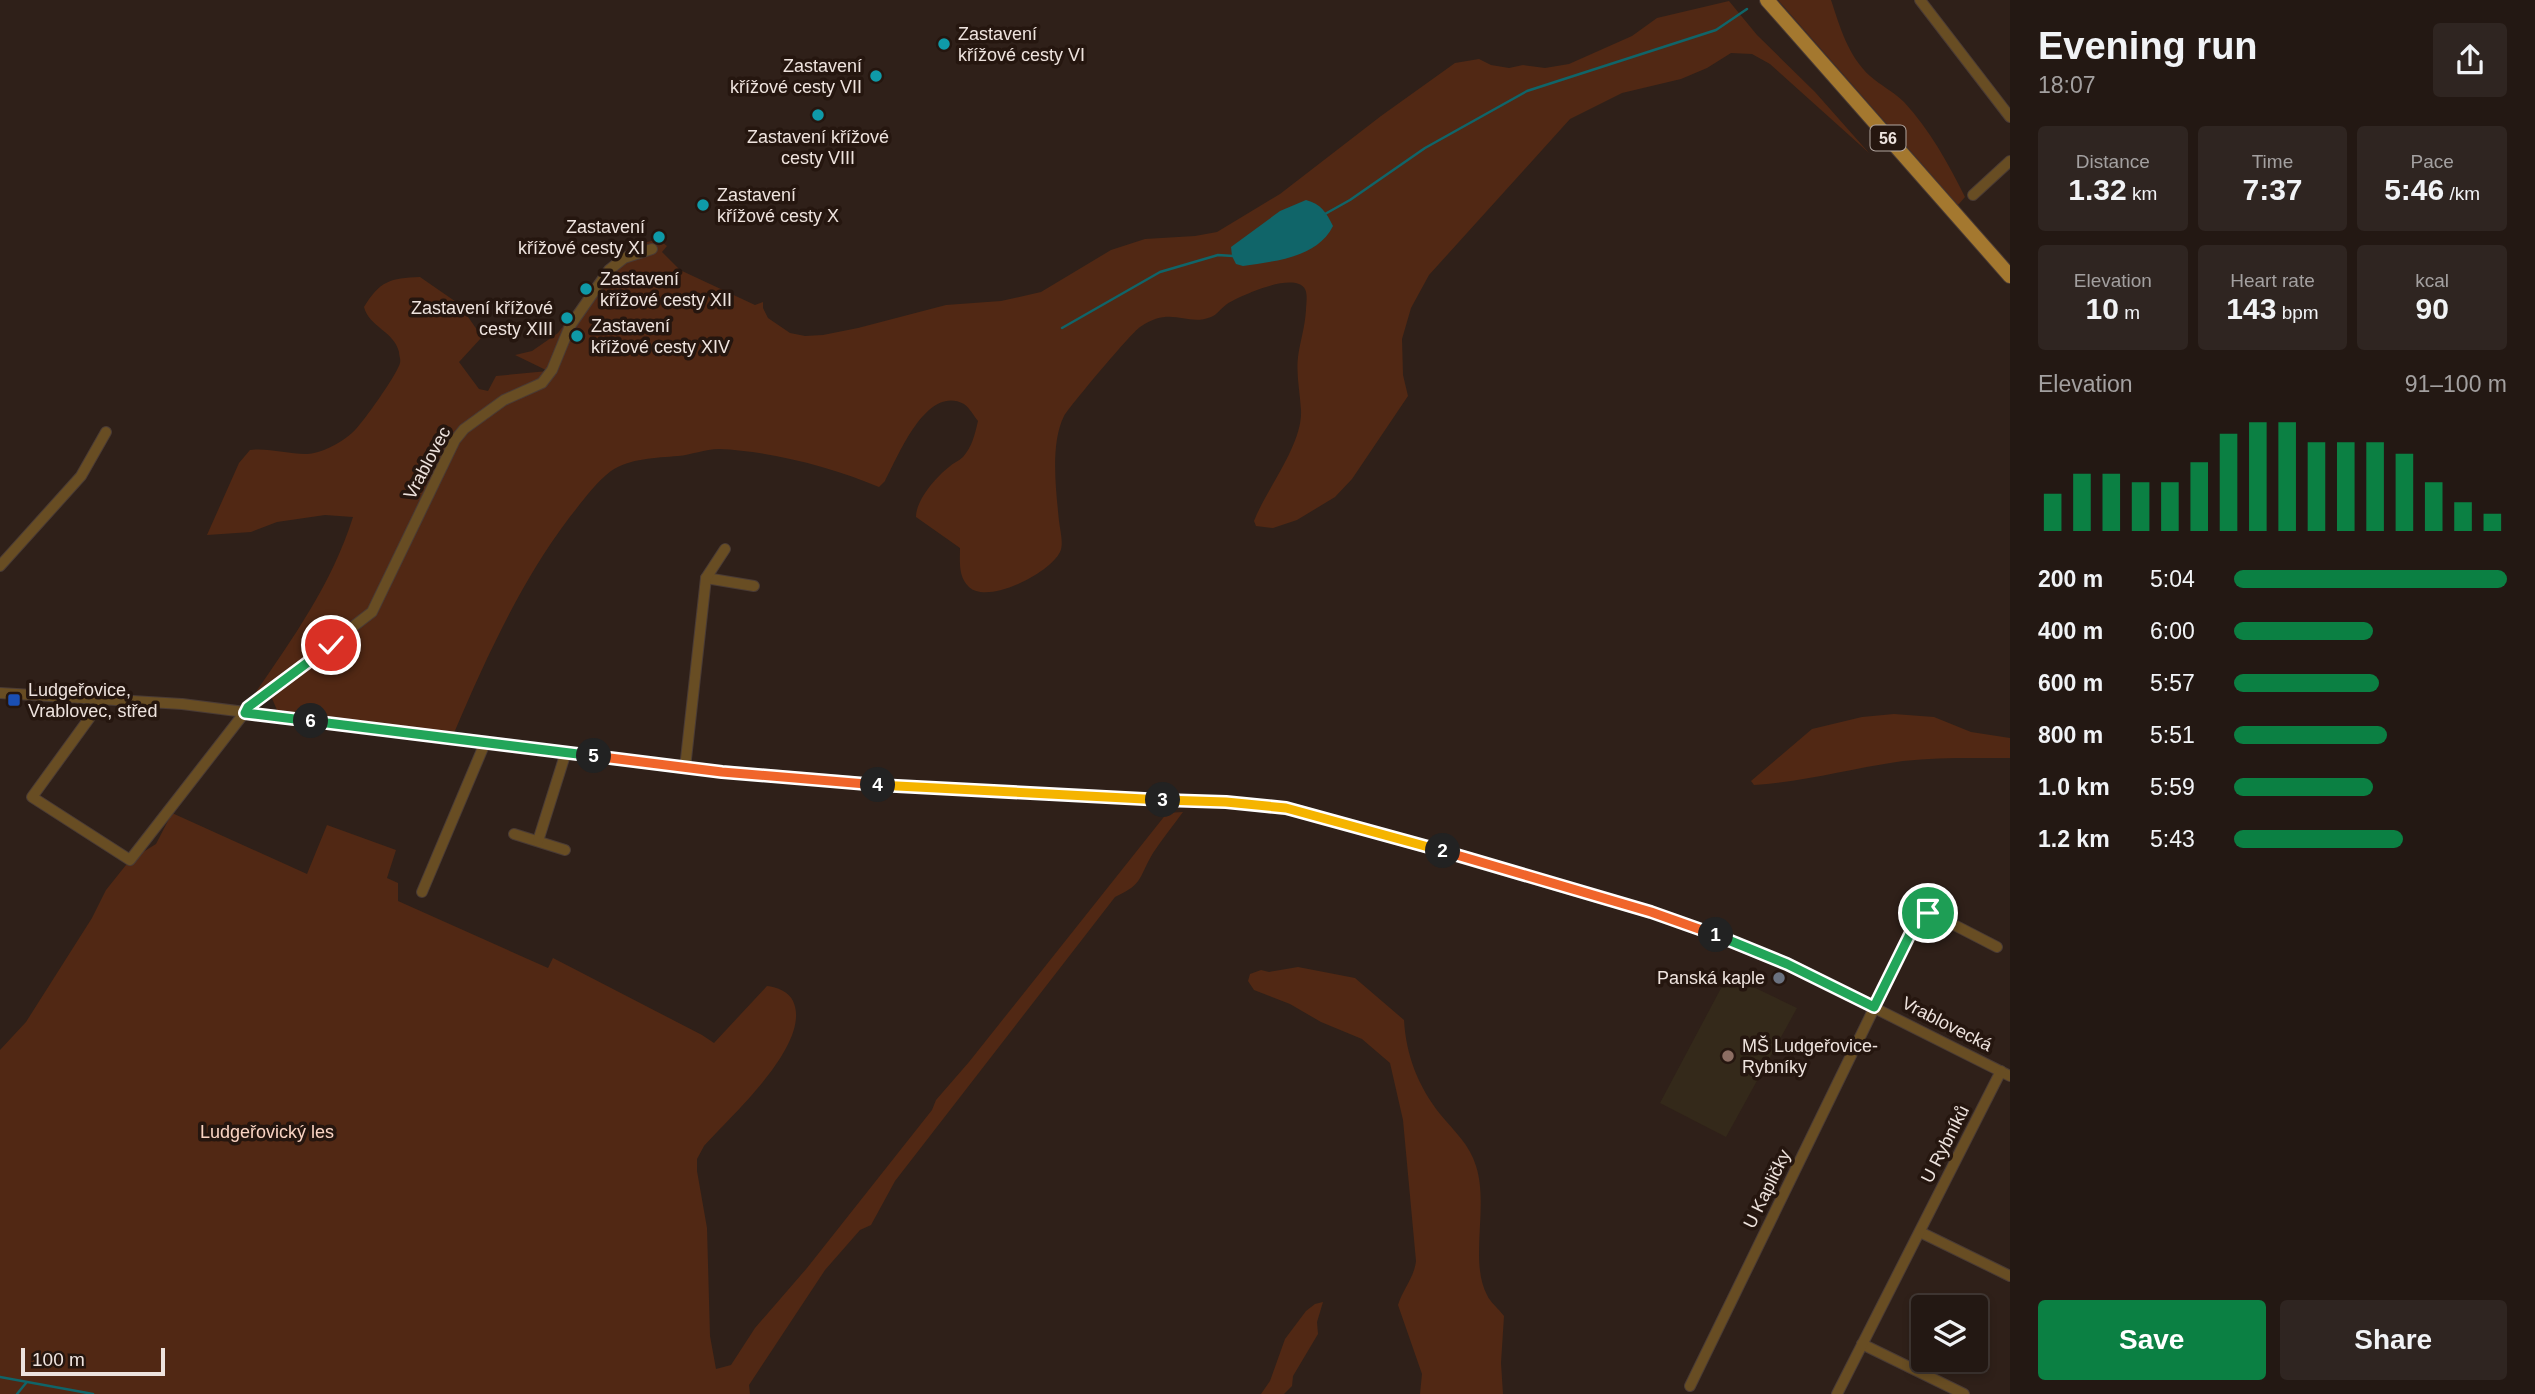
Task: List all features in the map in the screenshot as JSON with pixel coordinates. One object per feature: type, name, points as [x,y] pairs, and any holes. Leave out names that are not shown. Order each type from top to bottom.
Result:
[{"type":"main road","name":"56","points":[[1767,0],[2010,276]]},
{"type":"street","points":[[1920,0],[2010,117]]},
{"type":"street","points":[[1973,195],[2010,161]]},
{"type":"street","name":"Vrablovec","points":[[104,698],[32,797],[130,860],[248,707],[372,612],[455,440],[464,429],[505,400],[542,383],[552,370],[570,326],[609,270],[624,258],[652,249]]},
{"type":"street","points":[[0,566],[81,477],[106,432]]},
{"type":"street","points":[[0,693],[182,704],[685,768],[706,578],[725,549]]},
{"type":"street","points":[[706,578],[754,586]]},
{"type":"street","points":[[422,892],[485,743]]},
{"type":"street","points":[[538,841],[566,752]]},
{"type":"street","name":"Vrablovecká","points":[[685,768],[913,787],[1226,802],[1286,808],[1673,919],[1787,964],[2005,1073]]},
{"type":"street","points":[[514,834],[565,850]]},
{"type":"street","name":"U Kapličky","points":[[1689,1386],[1919,916],[1928,913],[1935,915],[1997,947]]},
{"type":"street","name":"U Rybníků","points":[[1837,1394],[2005,1073]]},
{"type":"street","points":[[1920,1232],[2010,1276]]},
{"type":"street","points":[[1862,1344],[1964,1394]]},
{"type":"shaded area","name":"MŠ Ludgeřovice- Rybníky","points":[[1728,975],[1797,1008],[1726,1137],[1660,1103]]},
{"type":"green space","points":[[1778,0],[1831,0],[1846,41],[1862,68],[1904,102],[1938,147],[1965,197],[1958,205]]},
{"type":"green space","points":[[1729,1],[1757,35],[1815,92],[1869,153],[1770,64],[1752,54],[1731,53],[1707,68],[1681,79],[1622,93],[1570,119],[1429,275],[1411,308],[1402,339],[1403,375],[1408,396],[1352,479],[1335,497],[1297,520],[1273,528],[1256,526],[1254,521],[1290,451],[1300,423],[1298,363],[1307,297],[1305,289],[1299,284],[1290,283],[1267,287],[1243,296],[1211,317],[1194,320],[1170,317],[1151,321],[1140,327],[1125,342],[1064,416],[1055,453],[1061,549],[1044,569],[1018,584],[990,592],[978,592],[969,587],[961,574],[960,548],[916,517],[919,503],[928,489],[944,471],[963,457],[974,435],[978,421],[970,409],[964,404],[950,401],[937,404],[915,426],[885,481],[879,487],[800,461],[739,450],[719,449],[652,458],[635,461],[611,471],[569,518],[535,568],[492,649],[454,733],[277,710],[268,689],[247,705],[293,638],[321,591],[353,517],[325,515],[277,522],[251,532],[207,535],[239,463],[250,450],[300,454],[319,452],[348,436],[371,410],[400,362],[396,345],[371,320],[364,307],[375,291],[393,280],[420,277],[459,304],[482,337],[459,362],[479,389],[488,391],[496,376],[548,371],[515,355],[532,351],[558,333],[603,270],[630,247],[658,239],[667,246],[662,252],[680,270],[755,305],[763,302],[768,318],[790,333],[805,336],[858,328],[946,305],[1001,301],[1041,292],[1111,250],[1145,239],[1217,232],[1280,194],[1455,63],[1479,59],[1491,65],[1509,68],[1523,65],[1545,68],[1569,64],[1632,36],[1657,18]]},
{"type":"green space","points":[[1894,714],[1934,717],[1971,732],[2010,738],[2010,758],[1916,760],[1773,783],[1754,785],[1751,781],[1812,729],[1862,717]]},
{"type":"green space","name":"Ludgeřovický les","points":[[1183,812],[1153,853],[1140,879],[1115,897],[895,1181],[871,1225],[860,1230],[825,1270],[749,1385],[750,1394],[0,1394],[0,1050],[26,1022],[92,918],[106,890],[130,860],[156,844],[172,813],[307,874],[327,825],[396,850],[387,878],[398,883],[398,901],[548,968],[553,958],[714,1043],[767,986],[789,995],[796,1018],[791,1037],[780,1058],[749,1098],[704,1146],[697,1159],[707,1228],[710,1336],[716,1369],[731,1365],[755,1328],[807,1268],[932,1110],[936,1100],[1167,813]]},
{"type":"green space","points":[[1298,967],[1355,978],[1404,1020],[1407,1046],[1419,1081],[1440,1114],[1470,1151],[1476,1166],[1481,1198],[1479,1250],[1482,1281],[1488,1298],[1504,1316],[1501,1363],[1503,1394],[1420,1394],[1422,1374],[1398,1305],[1416,1261],[1403,1120],[1390,1063],[1362,1039],[1321,1022],[1290,1004],[1254,990],[1248,981],[1250,974],[1261,970],[1269,972]]},
{"type":"green space","points":[[1323,1302],[1317,1322],[1318,1334],[1293,1376],[1292,1386],[1284,1394],[1261,1394],[1270,1381],[1285,1339],[1306,1311]]},
{"type":"water","points":[[1306,200],[1319,206],[1333,226],[1326,237],[1317,245],[1294,256],[1243,266],[1236,264],[1231,247],[1280,211]]},
{"type":"waterway","points":[[1325,214],[1425,148],[1527,91],[1716,30],[1747,9]]},
{"type":"waterway","points":[[1062,328],[1160,272],[1218,255],[1233,256]]},
{"type":"waterway","points":[[0,1377],[93,1394]]},
{"type":"waterway","points":[[17,1394],[26,1383]]},
{"type":"place","name":"Zastavení křížové cesty VI","points":[[944,44]]},
{"type":"place","name":"Zastavení křížové cesty VII","points":[[876,76]]},
{"type":"place","name":"Zastavení křížové cesty VIII","points":[[818,115]]},
{"type":"place","name":"Zastavení křížové cesty X","points":[[703,205]]},
{"type":"place","name":"Zastavení křížové cesty XI","points":[[659,237]]},
{"type":"place","name":"Zastavení křížové cesty XII","points":[[586,289]]},
{"type":"place","name":"Zastavení křížové cesty XIII","points":[[567,318]]},
{"type":"place","name":"Zastavení křížové cesty XIV","points":[[577,336]]},
{"type":"place","name":"Ludgeřovice, Vrablovec, střed","points":[[14,700]]},
{"type":"place","name":"Panská kaple","points":[[1779,978]]},
{"type":"place","name":"MŠ Ludgeřovice- Rybníky","points":[[1728,1056]]},
{"type":"route","points":[[331,645],[248,707],[245,713],[769,776],[913,787],[1226,802],[1286,808],[1673,919],[1787,964],[1874,1007],[1919,916],[1928,913]]}]
